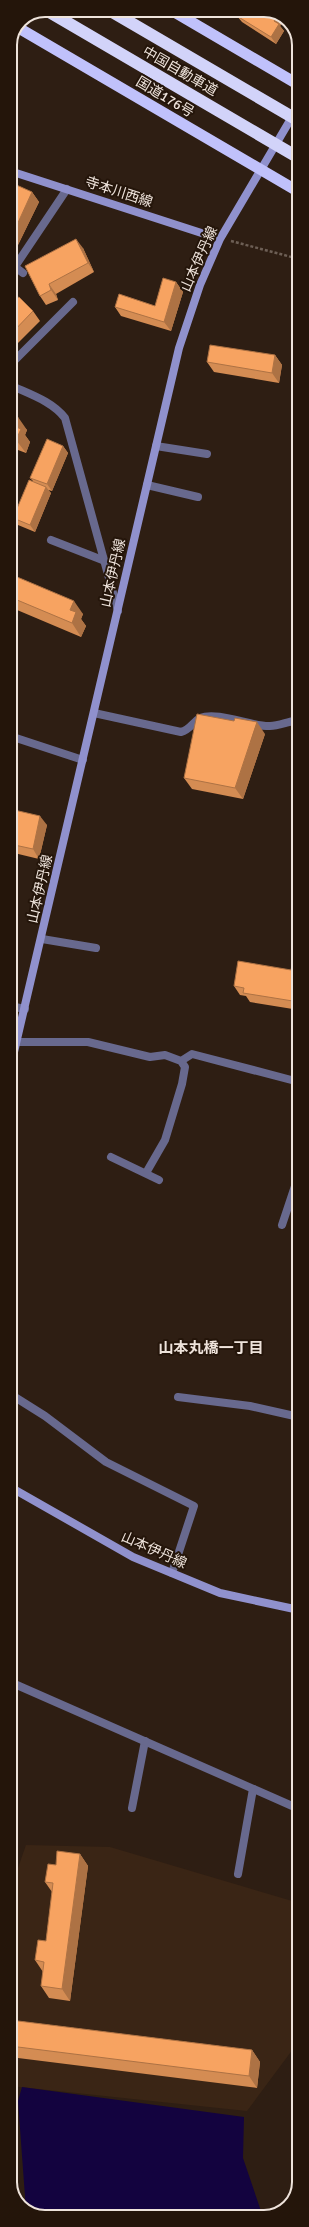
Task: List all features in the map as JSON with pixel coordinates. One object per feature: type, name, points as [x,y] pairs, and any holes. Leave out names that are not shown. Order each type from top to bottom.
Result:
[{"type":"highway","name":"中国自動車道","points":[[58,17],[292,154]]},
{"type":"highway","name":"中国自動車道","points":[[121,17],[292,117]]},
{"type":"highway","points":[[183,17],[292,81]]},
{"type":"highway","name":"国道176号","points":[[22,30],[260,171],[292,188]]},
{"type":"main road","name":"山本伊丹線","points":[[17,1042],[42,939],[82,760],[184,333],[200,285],[220,238],[292,117]]},
{"type":"main road","name":"寺本川西線","points":[[17,173],[220,238]]},
{"type":"main road","name":"山本伊丹線","points":[[17,1491],[133,1557],[220,1593],[292,1608]]},
{"type":"street","points":[[17,264],[67,189]]},
{"type":"street","points":[[17,272],[23,273]]},
{"type":"street","points":[[17,358],[72,302]]},
{"type":"street","points":[[50,324],[56,331]]},
{"type":"street","points":[[17,388],[51,404],[59,410],[65,418],[106,561],[118,611]]},
{"type":"street","points":[[156,446],[207,454]]},
{"type":"street","points":[[147,485],[198,498]]},
{"type":"street","points":[[51,540],[106,561]]},
{"type":"street","points":[[94,713],[181,732],[188,730],[200,718],[234,719],[270,726],[292,721]]},
{"type":"street","points":[[17,738],[82,760]]},
{"type":"street","points":[[42,939],[96,948]]},
{"type":"street","points":[[17,1007],[25,1009]]},
{"type":"street","points":[[17,1042],[88,1042],[150,1057],[164,1054],[182,1061],[185,1067],[182,1084],[165,1140],[146,1173]]},
{"type":"street","points":[[182,1061],[192,1054],[292,1080]]},
{"type":"street","points":[[111,1157],[159,1180]]},
{"type":"street","points":[[282,1225],[292,1195]]},
{"type":"street","points":[[178,1397],[250,1406],[292,1415]]},
{"type":"street","points":[[17,1398],[45,1416],[106,1462],[194,1506],[172,1573]]},
{"type":"street","points":[[17,1685],[292,1806]]},
{"type":"street","points":[[132,1808],[145,1740]]},
{"type":"street","points":[[238,1874],[253,1789]]},
{"type":"path","points":[[220,238],[292,257]]},
{"type":"shaded area","points":[[26,1845],[110,1847],[292,1901],[292,2050],[247,2111],[17,2087],[17,1871]]},
{"type":"shaded area","points":[[22,2087],[244,2117],[243,2158],[261,2210],[43,2210],[34,2208],[25,2202],[18,2101]]},
{"type":"building","points":[[239,17],[266,17],[275,19],[274,21],[279,24],[271,37]]},
{"type":"building","points":[[17,185],[32,192],[17,225]]},
{"type":"building","points":[[76,239],[88,263],[49,284],[51,290],[40,296],[25,266]]},
{"type":"building","points":[[163,278],[176,282],[164,322],[115,307],[119,294],[155,306]]},
{"type":"building","points":[[19,297],[33,311],[17,328],[17,298]]},
{"type":"building","points":[[210,345],[275,355],[272,373],[207,362]]},
{"type":"building","points":[[17,427],[21,429],[17,438]]},
{"type":"building","points":[[47,439],[63,446],[47,484],[30,478]]},
{"type":"building","points":[[29,480],[46,487],[30,525],[17,520],[17,508]]},
{"type":"building","points":[[17,577],[74,601],[70,610],[76,612],[72,623],[17,600]]},
{"type":"building","points":[[197,714],[234,721],[235,718],[257,722],[235,788],[184,778]]},
{"type":"building","points":[[17,811],[40,816],[33,849],[17,846]]},
{"type":"building","points":[[238,961],[291,970],[292,964],[292,1001],[243,993],[244,988],[234,986]]},
{"type":"building","points":[[57,1851],[80,1854],[62,1989],[41,1986],[44,1962],[35,1960],[38,1940],[46,1941],[53,1883],[45,1882],[48,1864],[56,1865]]},
{"type":"building","points":[[17,2021],[252,2050],[249,2076],[17,2047]]},
{"type":"district","name":"山本丸橋一丁目","points":[[211,1348]]}]
